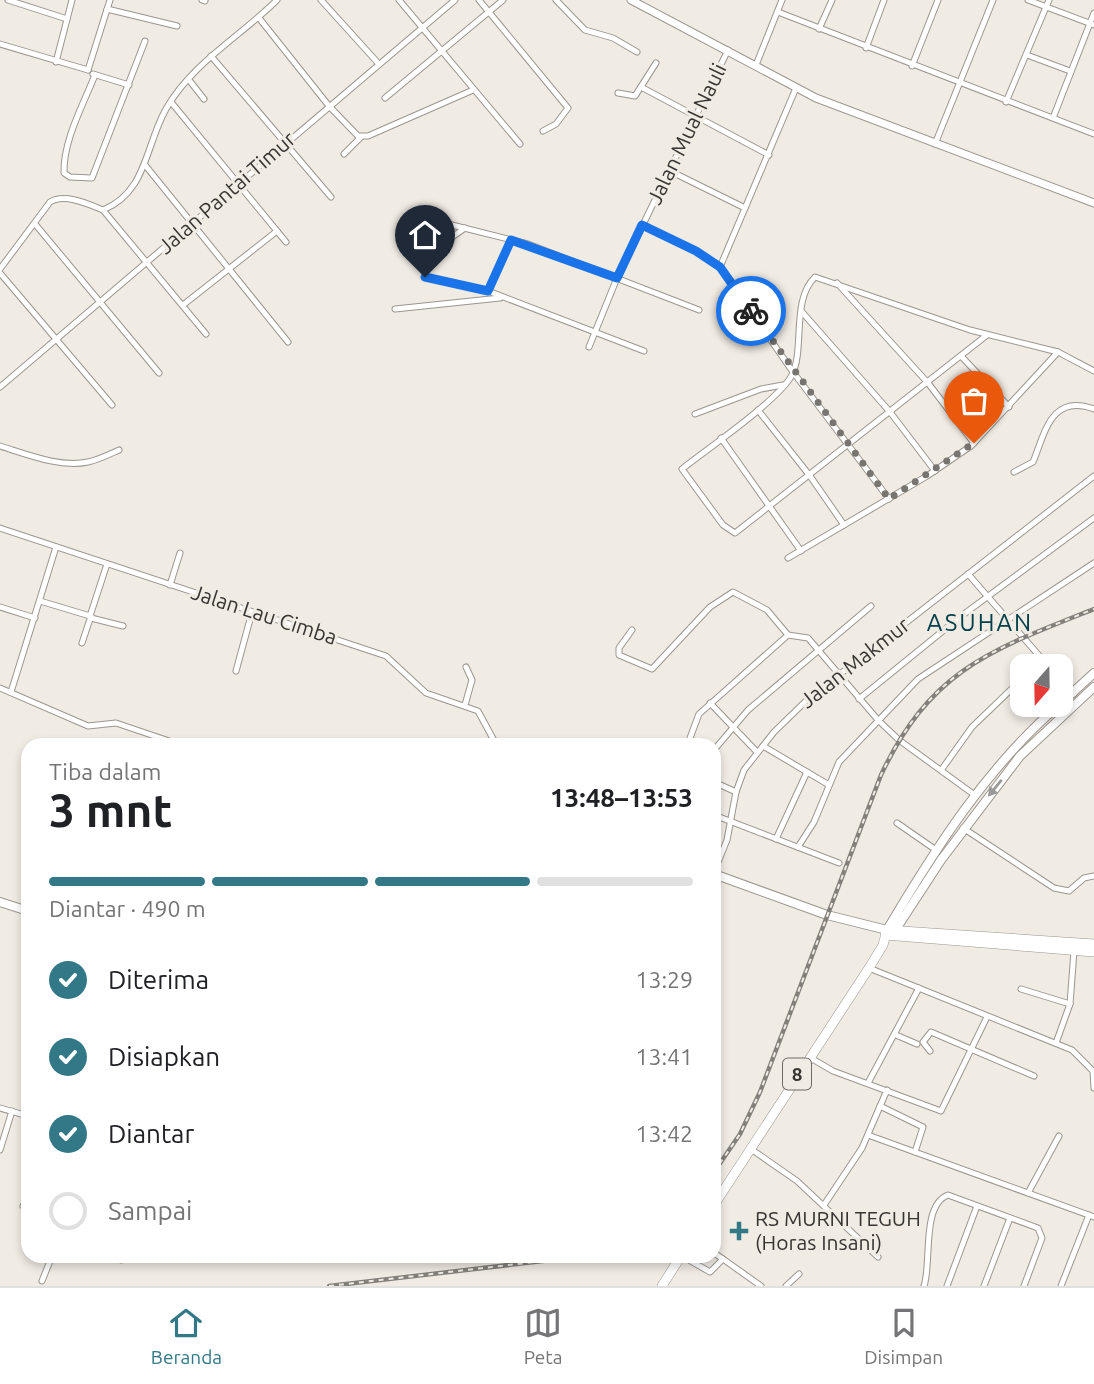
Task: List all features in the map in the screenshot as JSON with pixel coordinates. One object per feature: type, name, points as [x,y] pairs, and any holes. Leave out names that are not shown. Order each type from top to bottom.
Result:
[{"type":"highway","points":[[888,936],[1094,944]]},
{"type":"highway","points":[[888,936],[1094,952]]},
{"type":"highway","name":"8","points":[[721,1194],[888,936]]},
{"type":"highway","points":[[662,1286],[677,1263]]},
{"type":"main road","points":[[1074,694],[1094,673]]},
{"type":"main road","points":[[1073,699],[1094,687]]},
{"type":"main road","points":[[888,936],[936,850],[976,796],[1049,718]]},
{"type":"main road","points":[[888,936],[1014,755]]},
{"type":"main road","points":[[721,876],[827,915],[876,929],[888,936]]},
{"type":"main road","points":[[0,902],[21,909]]},
{"type":"street","points":[[8,0],[67,19]]},
{"type":"street","points":[[55,62],[72,0]]},
{"type":"street","points":[[88,70],[110,0]]},
{"type":"street","points":[[103,210],[124,197],[137,182],[152,139],[171,102],[188,80],[211,56],[277,0]]},
{"type":"street","points":[[321,0],[378,64]]},
{"type":"street","points":[[399,0],[520,144]]},
{"type":"street","name":"Jalan Pantai Timur","points":[[0,387],[455,0]]},
{"type":"street","points":[[479,0],[569,108],[556,124],[543,131]]},
{"type":"street","points":[[385,98],[503,0]]},
{"type":"street","points":[[556,0],[585,30],[613,38],[638,51]]},
{"type":"street","points":[[631,0],[796,88],[935,144],[1094,203]]},
{"type":"street","points":[[756,65],[782,0]]},
{"type":"street","points":[[819,29],[832,0]]},
{"type":"street","points":[[866,48],[884,0]]},
{"type":"street","points":[[912,66],[938,0]]},
{"type":"street","points":[[935,144],[993,0]]},
{"type":"street","points":[[1028,0],[1092,24]]},
{"type":"street","points":[[1006,102],[1049,0]]},
{"type":"street","points":[[107,9],[177,26]]},
{"type":"street","points":[[778,12],[912,66],[1094,134]]},
{"type":"street","points":[[1053,117],[1070,71],[1092,24],[1094,13]]},
{"type":"street","points":[[259,18],[328,106],[361,137]]},
{"type":"street","points":[[95,75],[75,127],[64,167],[64,173],[70,177],[92,178],[145,41]]},
{"type":"street","points":[[0,44],[129,85]]},
{"type":"street","name":"Jalan Mual Nauli","points":[[589,347],[617,278],[728,50]]},
{"type":"street","points":[[1027,55],[1070,71]]},
{"type":"street","points":[[211,56],[331,197]]},
{"type":"street","points":[[618,93],[633,97],[656,63]]},
{"type":"street","points":[[188,80],[204,99]]},
{"type":"street","points":[[641,87],[769,155]]},
{"type":"street","points":[[720,267],[796,88]]},
{"type":"street","points":[[344,154],[361,137],[473,90]]},
{"type":"street","points":[[171,102],[286,242]]},
{"type":"street","points":[[145,165],[288,342]]},
{"type":"street","points":[[668,170],[745,208]]},
{"type":"street","points":[[112,405],[0,271],[17,243],[35,224],[45,207],[58,198],[103,210],[206,334]]},
{"type":"street","points":[[444,223],[511,240],[699,310]]},
{"type":"street","points":[[35,224],[101,300],[159,373]]},
{"type":"street","points":[[642,225],[696,251],[720,267],[793,372],[889,499]]},
{"type":"street","points":[[420,246],[439,246],[465,228]]},
{"type":"street","points":[[183,304],[277,231]]},
{"type":"street","points":[[488,291],[511,240]]},
{"type":"street","points":[[425,277],[488,291],[644,351]]},
{"type":"street","points":[[987,335],[735,533],[723,525],[682,469],[758,410],[793,372],[802,312],[812,280],[823,278],[987,335],[1058,352],[1094,371]]},
{"type":"street","points":[[837,283],[928,383],[974,443]]},
{"type":"street","points":[[396,309],[501,298]]},
{"type":"street","points":[[802,312],[890,412],[936,471]]},
{"type":"street","points":[[788,558],[936,471],[974,443],[1058,352]]},
{"type":"street","points":[[961,356],[1009,407]]},
{"type":"street","points":[[695,414],[761,389],[783,385]]},
{"type":"street","points":[[1014,472],[1033,462],[1045,428],[1055,414],[1076,405],[1094,409]]},
{"type":"street","points":[[758,410],[810,476],[844,525]]},
{"type":"street","points":[[721,438],[801,551]]},
{"type":"street","points":[[0,446],[72,463],[88,462],[119,450]]},
{"type":"street","name":"Jalan Makmur","points":[[721,855],[744,770],[757,752],[808,699],[1094,476]]},
{"type":"street","points":[[859,699],[986,598],[1094,518]]},
{"type":"street","name":"Jalan Lau Cimba","points":[[0,528],[386,656],[426,693],[465,705],[481,715],[493,738]]},
{"type":"street","points":[[10,692],[56,547]]},
{"type":"street","points":[[170,584],[180,553]]},
{"type":"street","points":[[798,847],[814,822],[839,762],[918,679],[1094,563]]},
{"type":"street","points":[[82,643],[107,564]]},
{"type":"street","points":[[968,574],[1037,654]]},
{"type":"street","points":[[632,629],[619,648],[620,654],[649,669],[654,667],[710,607],[733,592],[766,610],[788,635]]},
{"type":"street","points":[[40,601],[123,626]]},
{"type":"street","points":[[721,742],[748,710],[871,606]]},
{"type":"street","points":[[0,607],[35,618]]},
{"type":"street","points":[[236,671],[252,612]]},
{"type":"street","points":[[690,738],[699,714],[710,703],[788,635],[804,636],[899,740],[976,796]]},
{"type":"street","points":[[465,705],[472,680],[466,667]]},
{"type":"street","points":[[0,688],[88,726],[116,723],[160,738]]},
{"type":"street","points":[[942,769],[972,727],[1010,691]]},
{"type":"street","points":[[710,703],[757,752]]},
{"type":"street","points":[[763,746],[829,785]]},
{"type":"street","points":[[776,839],[807,772]]},
{"type":"street","points":[[721,785],[736,792]]},
{"type":"street","points":[[721,818],[839,863]]},
{"type":"street","points":[[897,823],[936,850]]},
{"type":"street","points":[[963,828],[1054,888],[1069,891],[1084,878],[1094,876]]},
{"type":"street","points":[[1056,1043],[1070,1004],[1074,951]]},
{"type":"street","points":[[869,968],[1072,1050],[1093,1071],[1094,1088]]},
{"type":"street","points":[[868,1083],[919,988]]},
{"type":"street","points":[[1021,989],[1070,1004]]},
{"type":"street","points":[[808,1056],[833,1071],[941,1111],[987,1017]]},
{"type":"street","points":[[930,1051],[923,1042],[931,1031],[1034,1076]]},
{"type":"street","points":[[896,1035],[917,1044]]},
{"type":"street","points":[[824,1205],[868,1135],[887,1090]]},
{"type":"street","points":[[880,1106],[923,1128],[915,1152]]},
{"type":"street","points":[[0,1108],[21,1114]]},
{"type":"street","points":[[0,1150],[12,1111]]},
{"type":"street","points":[[868,1135],[1091,1216],[1061,1286]]},
{"type":"street","points":[[1028,1193],[1059,1136]]},
{"type":"street","points":[[751,1149],[797,1181],[878,1257]]},
{"type":"street","points":[[924,1286],[930,1263],[928,1236],[938,1203],[948,1195],[1033,1225],[1042,1233],[1024,1286]]},
{"type":"street","points":[[947,1286],[977,1206]]},
{"type":"street","points":[[984,1286],[1010,1218]]},
{"type":"street","points":[[723,1259],[761,1286]]},
{"type":"street","points":[[42,1281],[49,1263]]},
{"type":"street","points":[[694,1263],[710,1272],[719,1263]]},
{"type":"street","points":[[786,1286],[799,1273]]},
{"type":"railway","points":[[721,1162],[740,1134],[760,1092],[881,775],[900,739],[921,710],[943,687],[968,668],[1024,637],[1094,609]]},
{"type":"railway","points":[[329,1286],[526,1263]]},
{"type":"way so far","points":[[751,311],[793,372],[889,499],[951,461],[974,443]]},
{"type":"place","name":"RS MURNI TEGUH (Horas Insani)","points":[[739,1231]]},
{"type":"district","name":"ASUHAN","points":[[980,623]]},
{"type":"route","points":[[425,277],[488,291],[511,240],[617,278],[642,225],[696,251],[720,267],[751,311]]}]
